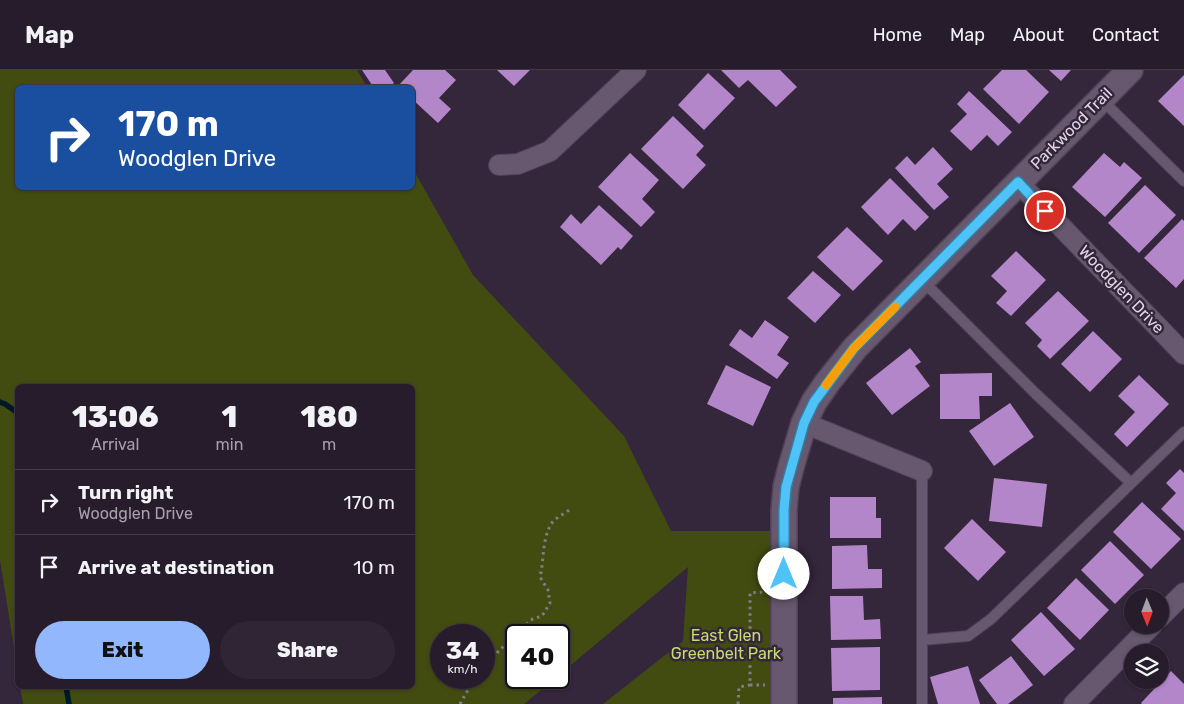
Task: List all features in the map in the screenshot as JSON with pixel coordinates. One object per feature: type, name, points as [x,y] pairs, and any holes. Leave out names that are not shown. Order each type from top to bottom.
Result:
[{"type":"street","points":[[499,165],[518,164],[550,150],[636,70]]},
{"type":"street","name":"Parkwood Trail","points":[[784,704],[784,510],[786,487],[804,423],[814,402],[854,348],[1130,70]]},
{"type":"street","name":"Woodglen Drive","points":[[1018,182],[1184,354]]},
{"type":"street","points":[[804,423],[922,472]]},
{"type":"street","points":[[1169,608],[1184,593]]},
{"type":"street","points":[[1074,704],[1143,634]]},
{"type":"lane","points":[[1101,99],[1184,181]]},
{"type":"lane","points":[[922,280],[1036,394],[1131,483]]},
{"type":"lane","points":[[922,640],[968,636],[991,619],[1184,432]]},
{"type":"lane","points":[[922,472],[922,704]]},
{"type":"path","points":[[527,624],[530,620],[542,616],[550,603],[548,590],[540,577],[544,561],[543,549],[550,525],[571,509]]},
{"type":"path","points":[[738,704],[739,688],[750,685],[750,593],[784,591]]},
{"type":"path","points":[[495,656],[505,645]]},
{"type":"path","points":[[460,704],[469,689]]},
{"type":"green space","name":"East Glen Greenbelt Park","points":[[0,70],[357,70],[366,85],[15,85],[15,190],[415,190],[415,173],[473,275],[624,436],[671,531],[770,531],[770,704],[603,704],[683,641],[688,567],[570,666],[570,624],[505,624],[505,689],[542,689],[524,704],[23,704],[20,689],[415,689],[415,384],[15,384],[15,654],[0,560]]},
{"type":"building","points":[[362,70],[385,70],[394,83],[392,85],[372,85]]},
{"type":"building","points":[[413,70],[445,70],[456,80],[439,98],[451,109],[438,123],[415,102],[415,85],[399,85]]},
{"type":"building","points":[[497,70],[530,70],[514,86]]},
{"type":"building","points":[[721,70],[780,70],[797,87],[776,107],[748,80],[739,88]]},
{"type":"building","points":[[1002,70],[1026,70],[1049,92],[1019,124],[983,89]]},
{"type":"building","points":[[1049,70],[1071,70],[1061,81]]},
{"type":"building","points":[[708,73],[735,98],[704,130],[678,105]]},
{"type":"building","points":[[1184,75],[1184,126],[1158,101]]},
{"type":"building","points":[[969,91],[1012,132],[998,146],[987,135],[971,151],[950,131],[967,114],[957,104]]},
{"type":"building","points":[[673,116],[704,146],[696,155],[706,165],[683,189],[641,149]]},
{"type":"building","points":[[933,147],[953,169],[937,184],[949,197],[934,210],[895,168],[907,156],[915,165]]},
{"type":"building","points":[[630,153],[659,180],[642,199],[655,212],[641,227],[598,187]]},
{"type":"building","points":[[1104,153],[1120,167],[1124,162],[1142,178],[1105,217],[1072,187]]},
{"type":"building","points":[[890,178],[929,217],[915,231],[903,219],[888,235],[861,207]]},
{"type":"building","points":[[1145,185],[1176,215],[1139,253],[1108,223]]},
{"type":"building","points":[[599,205],[633,236],[621,250],[618,247],[601,265],[560,227],[571,214],[581,224]]},
{"type":"building","points":[[1182,219],[1184,221],[1184,279],[1176,288],[1144,258]]},
{"type":"building","points":[[847,227],[883,261],[853,291],[817,257]]},
{"type":"building","points":[[1016,251],[1046,280],[1011,316],[996,303],[1007,291],[991,276]]},
{"type":"building","points":[[813,271],[841,295],[815,323],[787,298]]},
{"type":"building","points":[[1058,291],[1089,321],[1050,359],[1037,346],[1042,340],[1025,323]]},
{"type":"building","points":[[765,320],[789,337],[777,355],[789,363],[777,379],[729,345],[740,329],[752,338]]},
{"type":"building","points":[[1093,331],[1122,359],[1090,392],[1061,364]]},
{"type":"building","points":[[910,348],[921,362],[915,366],[930,386],[892,415],[866,383]]},
{"type":"building","points":[[726,365],[771,387],[753,426],[707,404]]},
{"type":"building","points":[[992,373],[992,396],[979,396],[980,419],[940,419],[940,374]]},
{"type":"building","points":[[1139,375],[1169,404],[1127,447],[1114,434],[1135,412],[1118,396]]},
{"type":"building","points":[[1010,403],[1034,437],[994,466],[969,431]]},
{"type":"building","points":[[1180,469],[1184,473],[1184,531],[1161,509],[1176,493],[1166,483]]},
{"type":"building","points":[[994,478],[1047,484],[1042,527],[989,521]]},
{"type":"building","points":[[830,497],[876,497],[876,518],[881,518],[881,538],[830,538]]},
{"type":"building","points":[[1142,502],[1181,539],[1151,569],[1113,532]]},
{"type":"building","points":[[972,519],[1006,552],[978,581],[944,548]]},
{"type":"building","points":[[1110,541],[1144,575],[1130,589],[1124,589],[1124,595],[1115,604],[1081,570]]},
{"type":"building","points":[[867,545],[868,569],[882,569],[882,588],[832,589],[832,546]]},
{"type":"building","points":[[1076,578],[1109,610],[1080,640],[1047,608]]},
{"type":"building","points":[[830,596],[863,596],[864,620],[880,619],[881,639],[831,640]]},
{"type":"building","points":[[1041,612],[1075,649],[1044,676],[1011,640]]},
{"type":"building","points":[[880,647],[880,690],[832,691],[831,648]]},
{"type":"building","points":[[1011,656],[1033,685],[1008,704],[997,704],[979,680]]},
{"type":"building","points":[[968,666],[980,704],[938,704],[930,677]]},
{"type":"building","points":[[1171,671],[1184,684],[1184,704],[1142,704],[1154,689],[1169,689],[1169,673]]},
{"type":"building","points":[[882,697],[882,704],[833,704],[833,698]]},
{"type":"waterway","points":[[0,402],[15,411]]},
{"type":"waterway","points":[[66,689],[69,704]]},
{"type":"slow traffic","points":[[826,385],[854,348],[895,307]]},
{"type":"route","points":[[784,574],[786,487],[804,423],[814,402],[827,383],[854,348],[1018,182],[1045,211]]}]
